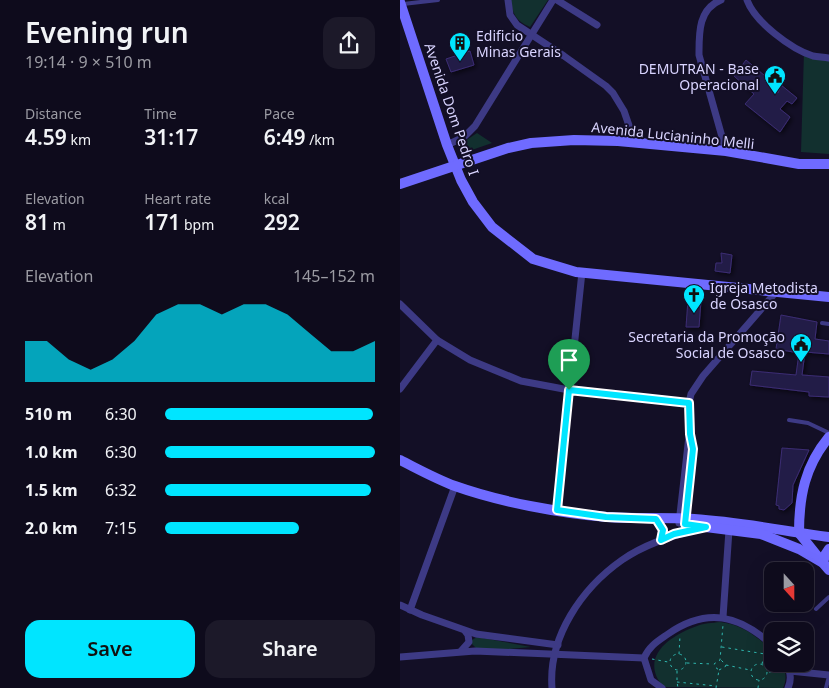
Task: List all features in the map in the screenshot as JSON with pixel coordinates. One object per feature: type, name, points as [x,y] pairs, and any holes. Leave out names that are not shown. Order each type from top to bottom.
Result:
[{"type":"street","points":[[508,0],[510,15],[517,25],[600,81],[613,93],[624,111],[635,143]]},
{"type":"street","points":[[447,145],[464,137],[475,126],[552,0]]},
{"type":"street","points":[[557,0],[597,25]]},
{"type":"street","points":[[721,0],[704,13],[700,26],[699,56],[726,151]]},
{"type":"street","points":[[747,0],[754,14],[787,42],[814,56],[829,58]]},
{"type":"street","name":"Avenida Dom Pedro I","points":[[400,3],[447,145],[473,202],[492,228],[533,259],[553,266],[582,272],[829,296]]},
{"type":"street","name":"Avenida Lucianinho Melli","points":[[400,184],[508,148],[531,143],[594,140],[726,151],[799,164],[829,164]]},
{"type":"street","points":[[557,510],[582,272]]},
{"type":"street","points":[[682,521],[693,449],[690,434],[689,403],[694,388],[776,292]]},
{"type":"street","points":[[400,304],[437,340],[470,360],[521,381],[569,390],[689,403]]},
{"type":"street","points":[[400,389],[437,340]]},
{"type":"street","points":[[826,566],[800,533],[802,492],[806,477],[810,464],[829,435]]},
{"type":"street","points":[[400,460],[455,486],[511,501],[557,510],[606,517],[760,526],[829,537]]},
{"type":"street","points":[[410,610],[455,486]]},
{"type":"street","points":[[661,519],[663,530],[661,540]]},
{"type":"street","points":[[682,521],[706,527],[761,534],[782,541],[826,566]]},
{"type":"street","points":[[552,688],[551,673],[558,644],[570,614],[584,594],[623,559],[674,534],[706,527]]},
{"type":"street","points":[[723,617],[729,530]]},
{"type":"street","points":[[826,566],[825,555],[829,549]]},
{"type":"street","points":[[400,605],[476,634],[558,644]]},
{"type":"street","points":[[644,658],[654,643],[691,621],[709,617],[723,617],[751,627],[764,638]]},
{"type":"street","points":[[461,652],[468,642],[466,631]]},
{"type":"street","points":[[475,651],[470,646],[470,642],[476,634]]},
{"type":"street","points":[[532,640],[535,647],[532,652]]},
{"type":"street","points":[[400,657],[475,651],[644,658]]},
{"type":"street","points":[[644,658],[651,680],[662,688]]},
{"type":"street","points":[[788,688],[790,672]]},
{"type":"street","points":[[798,672],[829,676]]},
{"type":"lane","points":[[400,3],[438,0]]},
{"type":"lane","points":[[822,323],[829,324]]},
{"type":"lane","points":[[789,420],[808,423],[829,435]]},
{"type":"lane","points":[[816,609],[829,597]]},
{"type":"lane","points":[[826,688],[829,676]]},
{"type":"path","points":[[686,663],[714,664],[720,660],[723,617]]},
{"type":"path","points":[[678,655],[681,626]]},
{"type":"path","points":[[722,647],[764,654]]},
{"type":"path","points":[[678,655],[686,658],[685,667],[678,670],[673,669],[669,662],[674,656],[678,655]]},
{"type":"path","points":[[644,658],[669,662]]},
{"type":"path","points":[[751,670],[756,665],[762,665],[764,658]]},
{"type":"path","points":[[720,660],[726,665],[751,670]]},
{"type":"path","points":[[714,664],[719,670]]},
{"type":"path","points":[[719,670],[725,668],[726,665]]},
{"type":"path","points":[[678,670],[678,688]]},
{"type":"path","points":[[677,682],[716,687],[719,670]]},
{"type":"path","points":[[751,670],[752,676],[759,680]]},
{"type":"path","points":[[759,680],[767,676],[768,672]]},
{"type":"path","points":[[758,688],[759,680]]},
{"type":"green space","points":[[510,0],[548,0],[530,27],[521,22],[516,16]]},
{"type":"green space","points":[[804,52],[829,59],[829,154],[801,152]]},
{"type":"green space","points":[[477,133],[492,143],[466,152],[463,145],[465,141]]},
{"type":"green space","points":[[728,623],[742,628],[764,644],[764,672],[784,672],[783,688],[663,687],[656,676],[654,666],[660,649],[676,636],[702,624]]},
{"type":"green space","points":[[477,637],[531,647],[477,649],[472,644],[472,640]]},
{"type":"building","name":"Edificio Minas Gerais","points":[[470,51],[474,65],[451,72],[446,59]]},
{"type":"building","name":"DEMUTRAN - Base Operacional","points":[[746,60],[771,81],[768,85],[778,93],[781,85],[797,98],[792,104],[787,101],[780,109],[790,117],[780,132],[745,104],[754,94],[734,76]]},
{"type":"building","points":[[721,253],[732,255],[730,273],[715,271],[716,263],[722,263]]},
{"type":"building","name":"Igreja Metodista de Osasco","points":[[688,300],[701,301],[699,327],[686,327]]},
{"type":"building","name":"Secretaria da Promoção Social de Osasco","points":[[781,315],[817,322],[815,339],[829,341],[829,354],[805,352],[802,375],[829,377],[829,397],[809,396],[809,392],[750,385],[752,371],[796,375],[799,353],[776,349]]},
{"type":"building","points":[[782,448],[809,450],[793,485],[792,503],[784,510],[779,509],[779,506],[776,505]]},
{"type":"place","name":"Edificio Minas Gerais","points":[[460,62]]},
{"type":"place","name":"DEMUTRAN - Base Operacional","points":[[775,95]]},
{"type":"place","name":"Igreja Metodista de Osasco","points":[[694,314]]},
{"type":"place","name":"Secretaria da Promoção Social de Osasco","points":[[801,363]]},
{"type":"route","points":[[569,390],[689,403],[690,434],[693,449],[685,524],[706,527],[674,534],[661,540],[663,530],[656,519],[606,517],[557,510],[569,390]]}]
